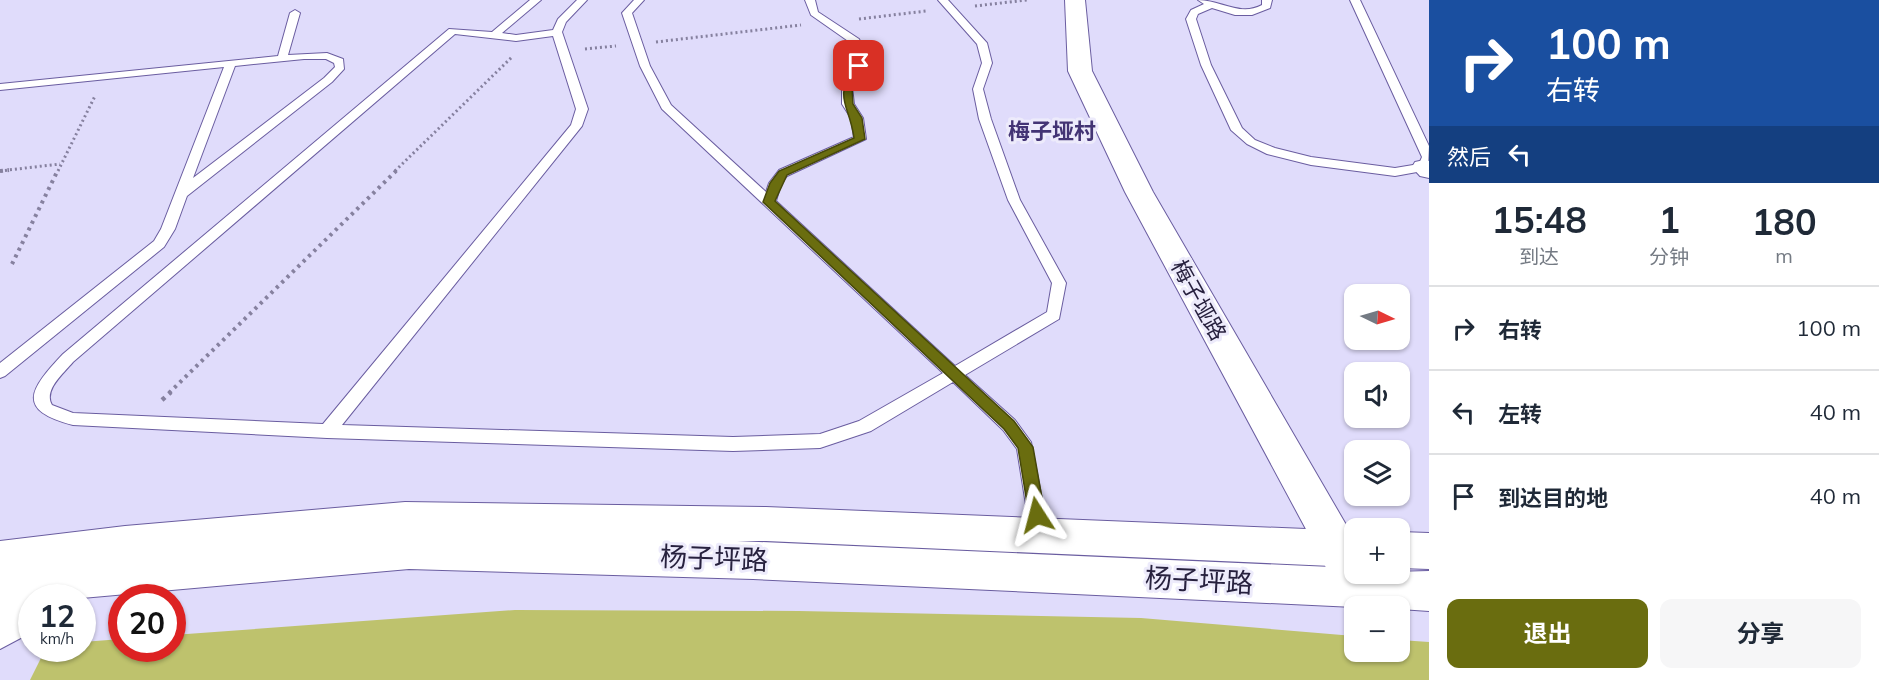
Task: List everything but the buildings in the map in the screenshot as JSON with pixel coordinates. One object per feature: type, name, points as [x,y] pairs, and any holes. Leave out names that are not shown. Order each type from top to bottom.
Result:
[{"type":"main road","name":"梅子垭路","points":[[1075,0],[1080,71],[1139,192],[1344,546]]},
{"type":"main road","points":[[0,560],[125,544],[405,519],[765,524],[1344,549]]},
{"type":"main road","points":[[1410,550],[1429,551]]},
{"type":"main road","name":"杨子坪路","points":[[0,591],[114,574],[409,551],[753,560],[1429,591]]},
{"type":"main road","points":[[89,584],[114,574]]},
{"type":"main road","name":"梅子垭路","points":[[1356,584],[1357,589]]},
{"type":"main road","points":[[0,628],[18,617]]},
{"type":"lane","points":[[494,35],[536,0]]},
{"type":"lane","points":[[327,431],[576,126],[582,109],[557,32],[561,21],[582,0]]},
{"type":"lane","points":[[639,0],[627,13],[645,66],[666,107],[956,373],[1009,425],[1025,447],[1040,536]]},
{"type":"lane","points":[[769,202],[776,183],[783,173],[860,139],[857,118],[848,104],[847,87],[862,57],[855,41],[814,13],[810,0]]},
{"type":"lane","points":[[557,32],[516,38],[453,31],[68,358],[47,381],[41,395],[43,407],[50,415],[73,419],[327,431],[733,444],[820,441],[865,426],[1054,315],[1059,283],[1014,200],[985,119],[978,89],[987,63],[982,44],[943,0]]},
{"type":"lane","points":[[1267,0],[1267,6],[1254,11],[1232,11],[1207,2],[1194,12],[1191,19],[1215,84],[1237,130],[1251,142],[1271,151],[1311,161],[1395,172],[1426,169],[1428,157],[1354,0]]},
{"type":"lane","points":[[282,58],[295,13]]},
{"type":"lane","points":[[0,87],[282,58],[327,56],[339,61],[340,67],[328,80],[181,194]]},
{"type":"lane","points":[[0,372],[159,244],[181,194],[231,63]]},
{"type":"path","points":[[12,264],[105,76]]},
{"type":"path","points":[[0,171],[61,164]]},
{"type":"green space","points":[[515,610],[799,611],[1141,618],[1344,635],[1344,662],[1410,662],[1410,641],[1429,642],[1429,680],[30,680],[39,662],[96,662],[96,641],[108,640],[108,662],[186,662],[186,634]]},
{"type":"district","name":"梅子垭村","points":[[1052,131]]},
{"type":"route","points":[[859,66],[847,87],[848,104],[857,118],[860,139],[783,173],[776,183],[769,202],[956,373],[1009,425],[1025,447],[1037,515]]}]
